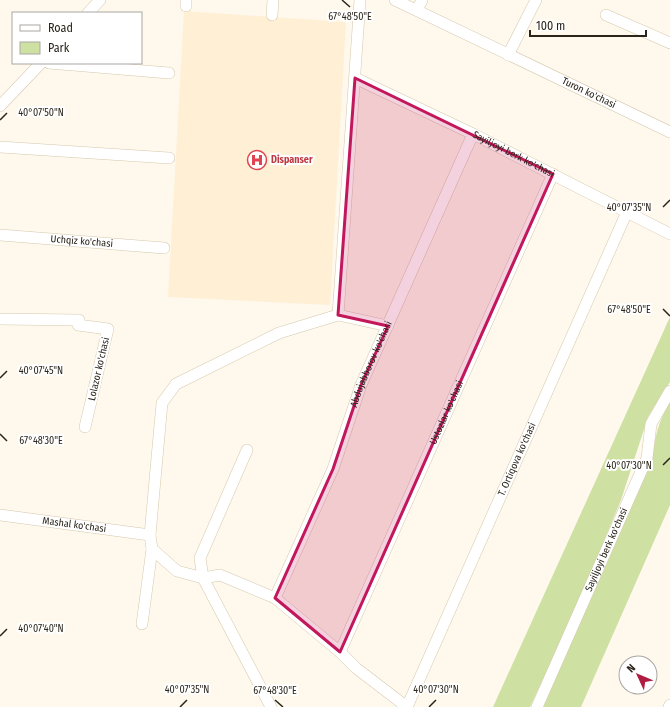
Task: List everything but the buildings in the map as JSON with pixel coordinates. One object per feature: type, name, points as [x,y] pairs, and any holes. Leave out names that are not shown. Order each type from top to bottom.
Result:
[{"type":"street","points":[[89,12],[100,0]]},
{"type":"street","points":[[272,15],[273,0]]},
{"type":"street","points":[[338,315],[360,0]]},
{"type":"street","name":"Turon ko'chasi","points":[[394,0],[419,5],[508,54],[670,132]]},
{"type":"street","points":[[508,54],[536,0]]},
{"type":"street","points":[[606,15],[670,43]]},
{"type":"street","points":[[0,106],[41,64]]},
{"type":"street","points":[[61,64],[169,73]]},
{"type":"street","name":"Sayiljoyi berk ko'chasi","points":[[355,78],[473,134],[670,234]]},
{"type":"street","name":"Abdujabborov ko'chasi","points":[[275,598],[333,469],[360,385],[388,326],[473,134]]},
{"type":"street","points":[[0,147],[169,158]]},
{"type":"street","name":"Ustozlar ko'chasi","points":[[340,652],[553,174]]},
{"type":"street","name":"T. Ortiqova ko'chasi","points":[[407,707],[627,212]]},
{"type":"street","name":"Uchqiz ko'chasi","points":[[0,234],[164,248]]},
{"type":"street","points":[[142,624],[152,549],[150,535],[162,403],[176,384],[279,333],[338,315],[388,326]]},
{"type":"street","name":"Lolazor ko'chasi","points":[[0,319],[79,320],[78,325],[108,329],[85,427]]},
{"type":"street","name":"Sayiljoyi berk ko'chasi","points":[[537,707],[647,458],[651,424],[670,391]]},
{"type":"street","points":[[247,450],[200,558],[203,578],[269,706]]},
{"type":"street","name":"Mashal ko'chasi","points":[[0,515],[150,535]]},
{"type":"street","points":[[152,549],[177,571],[203,578],[220,575],[275,598],[340,652],[356,668],[407,707]]},
{"type":"highlighted area","points":[[355,78],[553,174],[340,652],[275,598],[333,469],[361,385],[388,326],[338,315]]},
{"type":"shaded area","name":"Dispanser","points":[[184,11],[346,22],[330,305],[168,297]]},
{"type":"green space","points":[[670,317],[670,382],[648,417],[621,500],[575,611],[530,707],[493,707]]},
{"type":"green space","points":[[670,401],[670,505],[581,707],[542,707],[652,460],[658,430]]},
{"type":"place","name":"Dispanser","points":[[257,160]]}]
